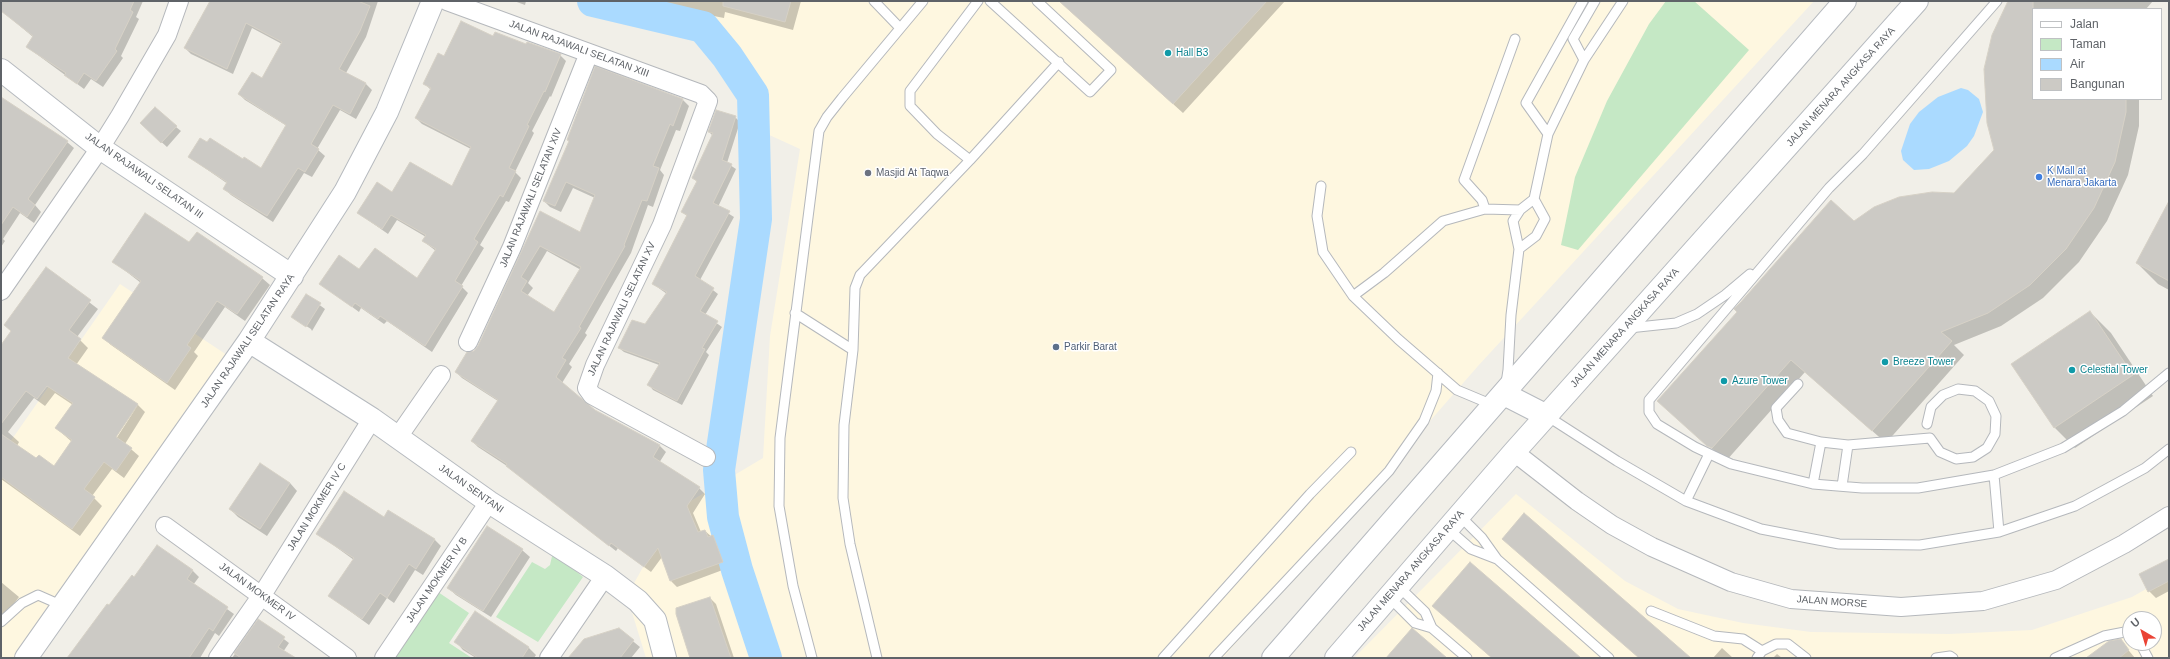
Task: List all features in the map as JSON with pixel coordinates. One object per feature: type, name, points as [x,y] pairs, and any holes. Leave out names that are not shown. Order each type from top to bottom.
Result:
[{"type":"street","points":[[1,291],[100,148],[166,35],[179,1]]},
{"type":"street","name":"JALAN RAJAWALI SELATAN RAYA","points":[[26,658],[249,341],[345,192],[387,112],[432,1]]},
{"type":"street","name":"JALAN RAJAWALI SELATAN XIII","points":[[447,1],[701,94],[708,101]]},
{"type":"street","points":[[1273,658],[1845,1]]},
{"type":"street","name":"JALAN MENARA ANGKASA RAYA","points":[[1336,658],[1392,591],[1514,452],[1917,1]]},
{"type":"street","name":"JALAN RAJAWALI SELATAN XIV","points":[[468,342],[512,247],[590,53]]},
{"type":"street","name":"JALAN RAJAWALI SELATAN III","points":[[1,70],[100,148],[292,276]]},
{"type":"street","name":"JALAN RAJAWALI SELATAN XV","points":[[706,457],[592,395],[587,388],[595,365],[662,225],[708,101]]},
{"type":"street","name":"JALAN SENTANI","points":[[249,341],[372,419],[489,502],[605,576],[638,601],[655,620],[665,658]]},
{"type":"street","points":[[398,437],[442,375]]},
{"type":"street","points":[[1497,401],[1547,416]]},
{"type":"street","name":"JALAN MOKMER IV C","points":[[218,658],[262,595],[372,419]]},
{"type":"street","name":"JALAN MORSE","points":[[1514,452],[1595,513],[1652,547],[1731,582],[1791,599],[1901,607],[1983,601],[2056,580],[2124,544],[2169,516]]},
{"type":"street","name":"JALAN MOKMER IV B","points":[[384,658],[489,502]]},
{"type":"street","name":"JALAN MOKMER IV","points":[[166,526],[347,658]]},
{"type":"street","points":[[549,658],[605,576]]},
{"type":"lane","points":[[874,1],[900,28]]},
{"type":"lane","points":[[812,658],[793,586],[778,506],[780,438],[795,313],[820,131],[827,117],[842,98],[923,1]]},
{"type":"lane","points":[[970,160],[937,134],[910,106],[910,92],[978,1]]},
{"type":"lane","points":[[990,1],[1059,62],[1090,92],[1111,70],[1037,1]]},
{"type":"lane","points":[[1548,134],[1526,103],[1583,1]]},
{"type":"lane","points":[[1584,60],[1573,39],[1595,1]]},
{"type":"lane","points":[[1321,186],[1317,216],[1323,252],[1353,296],[1398,339],[1457,390],[1488,404],[1497,401],[1508,370],[1510,315],[1519,249],[1513,221],[1520,210],[1534,199],[1548,134],[1584,60],[1623,1]]},
{"type":"lane","points":[[1997,1],[1863,154],[1829,188],[1650,400],[1649,412],[1657,424],[1695,447],[1731,464],[1813,484],[1918,488],[1994,475],[2063,448],[2123,411],[2169,373]]},
{"type":"lane","points":[[1485,209],[1482,200],[1464,180],[1515,39]]},
{"type":"lane","points":[[877,658],[850,544],[843,498],[844,425],[853,350],[855,288],[860,275],[970,160],[1059,62]]},
{"type":"lane","points":[[1519,249],[1536,236],[1545,219],[1534,199]]},
{"type":"lane","points":[[1353,296],[1384,273],[1443,221],[1485,209],[1520,210]]},
{"type":"lane","points":[[1625,328],[1676,323],[1697,314],[1725,295],[1770,258]]},
{"type":"lane","points":[[795,313],[853,350]]},
{"type":"lane","points":[[1214,658],[1389,471],[1424,421],[1436,391],[1438,373]]},
{"type":"lane","points":[[1798,384],[1776,408],[1778,420],[1787,433],[1821,442],[1848,445],[1930,438],[1940,452],[1956,458],[1973,457],[1987,448],[1995,434],[1996,416],[1989,401],[1975,392],[1958,389],[1942,395],[1931,407],[1927,424]]},
{"type":"lane","points":[[1547,416],[1617,461],[1686,501],[1761,529],[1839,544],[1920,545],[1999,532],[2075,506],[2145,468],[2169,449]]},
{"type":"lane","points":[[1813,484],[1821,442]]},
{"type":"lane","points":[[1842,486],[1848,445]]},
{"type":"lane","points":[[1163,658],[1310,494],[1351,452]]},
{"type":"lane","points":[[1686,501],[1709,454]]},
{"type":"lane","points":[[1994,475],[1999,532]]},
{"type":"lane","points":[[1454,522],[1482,538],[1497,559],[1609,658]]},
{"type":"lane","points":[[1454,522],[1471,549],[1497,559]]},
{"type":"lane","points":[[1392,591],[1425,612],[1432,628]]},
{"type":"lane","points":[[1392,591],[1416,623],[1432,628],[1467,658]]},
{"type":"lane","points":[[1,622],[22,603],[38,595],[63,606]]},
{"type":"lane","points":[[1651,611],[1714,636],[1743,639],[1760,655],[1776,644],[1788,644],[1806,658]]},
{"type":"lane","points":[[2055,658],[2104,636],[2122,633]]},
{"type":"lane","points":[[1936,658],[1950,656],[1953,658]]},
{"type":"shaded area","points":[[584,1],[1814,1],[1478,366],[1223,658],[646,658],[627,596],[674,511],[763,458],[770,336],[800,149],[754,128],[753,95],[727,56],[703,27]]},
{"type":"shaded area","points":[[120,284],[233,359],[33,658],[1,658],[1,455]]},
{"type":"shaded area","points":[[1516,494],[1625,581],[1678,609],[1743,623],[1811,632],[1949,634],[2032,630],[2132,597],[2169,576],[2169,658],[1354,658]]},
{"type":"green space","points":[[1666,1],[1694,1],[1749,50],[1578,250],[1561,245],[1575,177],[1607,101],[1649,24]]},
{"type":"green space","points":[[553,552],[583,577],[538,642],[496,617],[532,562],[545,569],[550,565]]},
{"type":"green space","points":[[438,592],[469,613],[449,643],[472,658],[390,658]]},
{"type":"water","points":[[1961,88],[1968,90],[1979,99],[1983,112],[1974,136],[1967,146],[1949,161],[1929,169],[1914,170],[1903,160],[1901,151],[1910,124],[1919,112],[1938,97]]},
{"type":"building","points":[[1,1],[134,1],[130,10],[133,12],[115,49],[117,51],[96,81],[84,73],[77,84],[64,75],[66,73],[26,47],[33,36],[1,11]]},
{"type":"building","points":[[210,1],[358,1],[370,6],[360,31],[339,69],[366,83],[350,114],[333,105],[311,144],[319,149],[305,172],[298,168],[267,216],[223,189],[227,182],[188,157],[200,138],[207,142],[210,138],[243,159],[244,157],[261,168],[286,125],[238,94],[252,72],[262,78],[282,42],[246,23],[227,69],[184,48]]},
{"type":"building","points":[[723,1],[791,1],[785,22],[723,6]]},
{"type":"building","name":"Hall B3","points":[[1059,1],[1267,1],[1173,104]]},
{"type":"building","name":"K Mall at Menara Jakarta","points":[[2008,1],[2033,1],[2032,100],[2126,100],[2126,112],[2115,162],[2094,208],[2066,249],[2030,285],[1988,313],[1941,332],[1952,341],[1872,431],[1791,360],[1712,448],[1707,446],[1657,401],[1737,312],[1734,309],[1831,200],[1854,221],[1874,207],[1899,197],[1932,192],[1954,193],[1994,150],[1987,123],[1984,69],[1992,35]]},
{"type":"building","points":[[461,21],[493,36],[495,32],[526,44],[527,42],[561,54],[545,92],[544,91],[527,125],[529,126],[509,168],[516,171],[503,197],[500,195],[474,239],[478,242],[455,281],[463,286],[425,346],[380,316],[378,319],[355,303],[352,307],[319,284],[339,255],[359,269],[375,248],[417,278],[436,249],[422,241],[426,235],[391,215],[382,229],[357,213],[377,182],[392,192],[410,162],[452,186],[471,147],[415,118],[431,88],[423,84],[438,53],[444,56]]},
{"type":"building","points":[[595,66],[683,99],[673,126],[670,124],[653,166],[659,168],[647,201],[642,200],[624,245],[625,246],[579,327],[581,328],[562,358],[566,360],[556,377],[595,410],[660,445],[653,457],[700,487],[687,506],[698,532],[705,530],[708,537],[713,535],[723,562],[670,581],[658,548],[644,567],[611,543],[609,546],[506,466],[507,464],[471,441],[498,400],[455,372],[467,352],[474,351],[478,346],[540,211],[580,232],[595,195],[566,182],[555,206],[543,201],[569,141],[567,140]],"holes":[[[540,246],[581,267],[554,312],[521,291],[527,281],[521,277]]]},
{"type":"building","points":[[1,97],[68,141],[28,199],[35,205],[27,217],[13,207],[1,225]]},
{"type":"building","points":[[155,107],[177,126],[161,143],[140,123]]},
{"type":"building","points":[[716,110],[736,116],[722,160],[732,164],[713,203],[730,211],[695,276],[714,288],[700,311],[718,321],[702,348],[705,349],[677,401],[647,385],[660,363],[618,348],[632,320],[645,324],[667,292],[652,284],[687,215],[681,212],[697,181],[692,178],[713,133],[708,132]]},
{"type":"building","points":[[2169,201],[2169,281],[2136,263]]},
{"type":"building","points":[[145,213],[189,242],[197,232],[263,277],[237,314],[217,301],[187,345],[191,348],[167,383],[102,338],[141,281],[112,262]]},
{"type":"building","points":[[46,267],[91,300],[69,330],[81,339],[68,358],[138,404],[116,437],[132,448],[116,471],[104,462],[84,489],[95,497],[72,529],[1,477],[1,434],[36,458],[39,455],[54,466],[72,440],[55,428],[73,403],[47,386],[37,399],[26,391],[1,424],[1,345],[11,331],[4,325]]},
{"type":"building","points":[[306,294],[321,303],[306,327],[291,317]]},
{"type":"building","name":"Celestial Tower","points":[[2090,311],[2133,375],[2054,428],[2011,364]]},
{"type":"building","points":[[260,463],[290,483],[260,529],[229,509]]},
{"type":"building","points":[[344,491],[384,517],[388,510],[435,539],[416,569],[409,564],[387,598],[380,593],[362,619],[328,596],[354,558],[316,534]]},
{"type":"building","points":[[1524,513],[1691,658],[1639,658],[1502,539]]},
{"type":"building","points":[[487,526],[523,549],[483,611],[447,588]]},
{"type":"building","points":[[157,545],[193,570],[187,579],[228,607],[213,631],[209,628],[189,658],[67,658],[107,604],[109,605],[132,575],[134,577]]},
{"type":"building","points":[[2169,559],[2169,581],[2148,592],[2139,574]]},
{"type":"building","points":[[1470,562],[1581,658],[1492,658],[1432,606]]},
{"type":"building","points":[[710,597],[731,658],[690,658],[676,614],[676,608]]},
{"type":"building","points":[[475,611],[529,647],[522,658],[478,658],[454,642]]},
{"type":"building","points":[[258,619],[285,637],[278,647],[296,658],[241,658],[234,653]]},
{"type":"building","points":[[619,628],[634,640],[620,658],[568,658],[584,639]]},
{"type":"building","points":[[1412,628],[1447,658],[1386,658]]},
{"type":"building","points":[[2121,639],[2122,651],[2128,651],[2119,658],[2086,658],[2109,641]]},
{"type":"waterway","points":[[593,1],[703,27],[727,56],[753,95],[756,219],[719,470],[723,517],[737,570],[766,658]]},
{"type":"place","name":"Hall B3","points":[[1168,53]]},
{"type":"place","name":"Masjid At Taqwa","points":[[868,173]]},
{"type":"place","name":"K Mall at Menara Jakarta","points":[[2039,177]]},
{"type":"place","name":"Parkir Barat","points":[[1056,347]]},
{"type":"place","name":"Breeze Tower","points":[[1885,362]]},
{"type":"place","name":"Celestial Tower","points":[[2072,370]]},
{"type":"place","name":"Azure Tower","points":[[1724,381]]}]
